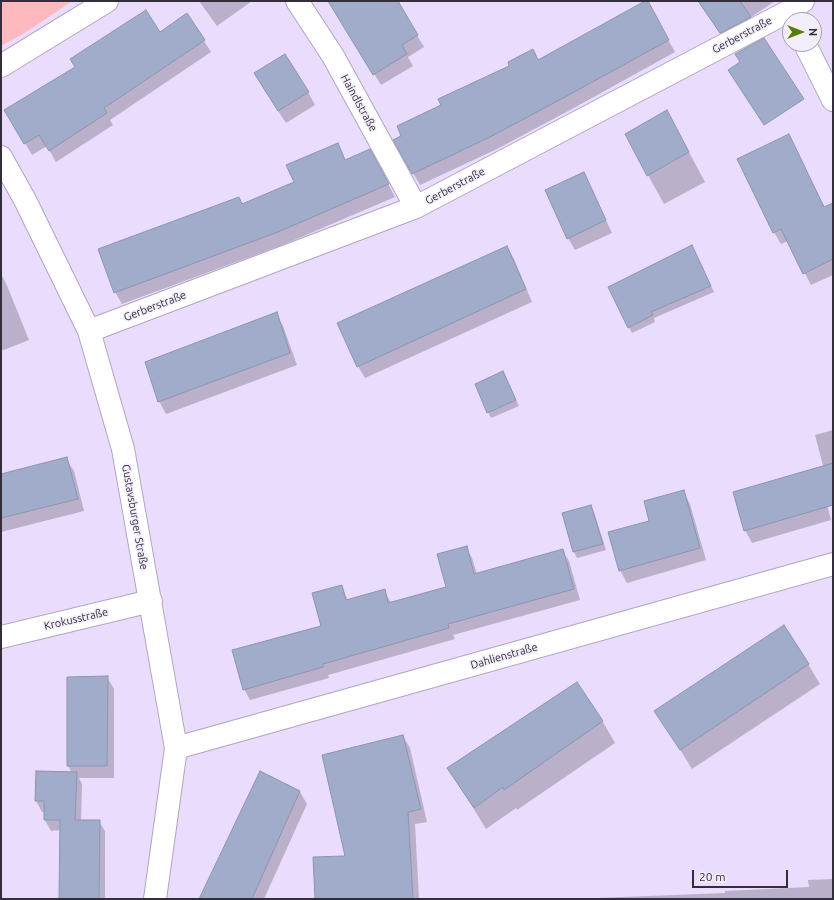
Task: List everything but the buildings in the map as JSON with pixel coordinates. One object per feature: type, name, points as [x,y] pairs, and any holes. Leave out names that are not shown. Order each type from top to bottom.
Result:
[{"type":"street","points":[[1,66],[107,1]]},
{"type":"street","name":"Haindlstraße","points":[[297,1],[333,56],[416,207]]},
{"type":"street","name":"Gerberstraße","points":[[89,331],[416,207],[795,11]]},
{"type":"street","points":[[809,52],[833,100]]},
{"type":"street","name":"Gustavsburger Straße","points":[[1,157],[25,200],[89,331],[123,449],[176,748],[155,899]]},
{"type":"street","name":"Dahlienstraße","points":[[176,748],[833,564]]},
{"type":"street","name":"Krokusstraße","points":[[1,637],[150,601]]},
{"type":"shaded area","points":[[1,1],[72,1],[28,31],[1,46]]}]
